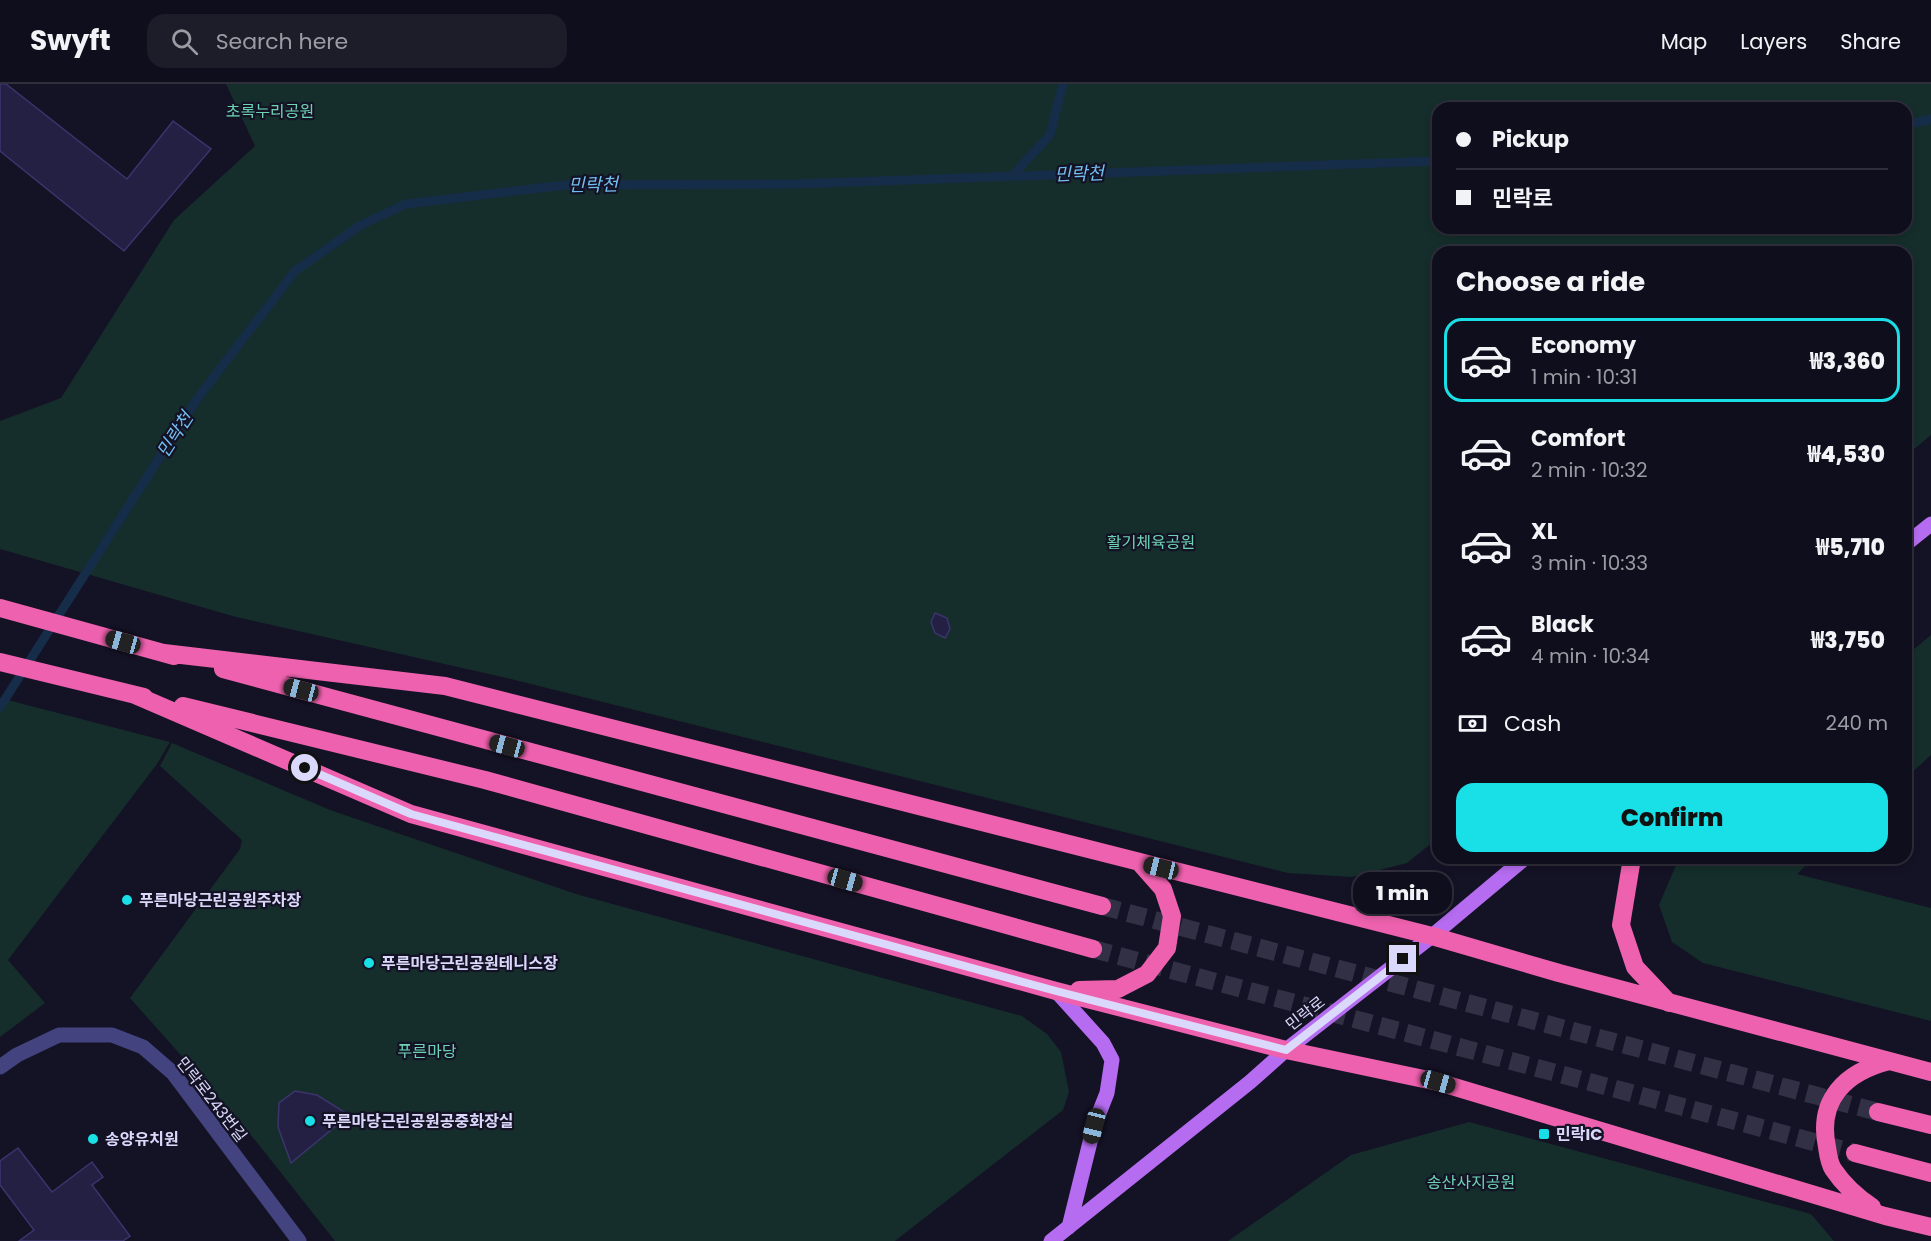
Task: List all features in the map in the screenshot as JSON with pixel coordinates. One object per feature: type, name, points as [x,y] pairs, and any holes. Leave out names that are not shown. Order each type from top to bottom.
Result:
[{"type":"highway","points":[[0,608],[1102,906]]},
{"type":"highway","points":[[164,653],[445,686],[1432,936],[1669,1003],[1931,1072]]},
{"type":"highway","points":[[0,662],[485,780],[1094,949]]},
{"type":"highway","points":[[135,694],[411,814],[1056,991],[1286,1050],[1438,1082],[1885,1216],[1931,1227]]},
{"type":"highway","points":[[1056,991],[1118,990],[1147,974],[1167,948],[1172,916],[1163,889],[1140,863]]},
{"type":"highway","points":[[1631,864],[1621,925],[1635,967],[1669,1003]]},
{"type":"highway","points":[[1885,1216],[1856,1196],[1831,1167],[1824,1132],[1828,1106],[1842,1084],[1870,1066],[1889,1061]]},
{"type":"highway","points":[[1878,1112],[1931,1125]]},
{"type":"highway","points":[[1855,1153],[1931,1173]]},
{"type":"main road","points":[[1912,539],[1931,524]]},
{"type":"main road","name":"민락로","points":[[1051,1241],[1250,1082],[1286,1050],[1432,936],[1518,864]]},
{"type":"main road","points":[[1056,991],[1103,1043],[1112,1060],[1107,1093],[1094,1126],[1069,1227]]},
{"type":"street","name":"민락로243번길","points":[[0,1067],[17,1055],[59,1035],[112,1035],[143,1047],[173,1073],[299,1241]]},
{"type":"green space","name":"활기체육공원","points":[[226,84],[1931,84],[1931,435],[1912,451],[1912,246],[1432,246],[1432,843],[1407,863],[1352,877],[1288,873],[511,679],[236,617],[0,549],[0,421],[61,398],[174,220],[255,146]]},
{"type":"green space","points":[[1931,635],[1931,755],[1912,772],[1912,651]]},
{"type":"green space","points":[[0,698],[170,742],[157,764],[8,960],[45,1003],[0,1037]]},
{"type":"green space","name":"푸른마당","points":[[172,743],[330,810],[576,894],[1022,1016],[1047,1034],[1061,1052],[1069,1092],[1063,1110],[895,1241],[335,1241],[243,1125],[130,998],[240,849],[242,840],[160,766]]},
{"type":"green space","points":[[1676,864],[1808,864],[1797,874],[1931,908],[1931,1021],[1703,963],[1672,942],[1659,905]]},
{"type":"green space","name":"송산사지공원","points":[[1469,1122],[1811,1214],[1834,1241],[1228,1241],[1351,1155]]},
{"type":"building","points":[[0,84],[6,84],[127,179],[173,121],[211,149],[124,251],[0,151]]},
{"type":"building","points":[[935,613],[947,618],[950,629],[945,638],[935,633],[931,622]]},
{"type":"building","name":"푸른마당근린공원공중화장실","points":[[295,1091],[317,1095],[349,1115],[291,1163],[278,1127],[279,1103]]},
{"type":"building","name":"송양유치원","points":[[18,1148],[52,1192],[92,1162],[103,1177],[92,1185],[130,1236],[123,1241],[19,1241],[34,1230],[0,1185],[0,1161]]},
{"type":"waterway","points":[[1012,176],[1050,135],[1063,84]]},
{"type":"waterway","name":"민락천","points":[[1912,124],[1931,119]]},
{"type":"waterway","name":"민락천","points":[[0,707],[197,399],[295,271],[361,225],[406,204],[565,185],[797,184],[1432,161]]},
{"type":"tunnel","points":[[1102,906],[1878,1112]]},
{"type":"tunnel","points":[[1093,949],[1855,1153]]},
{"type":"place","name":"푸른마당근린공원주차장","points":[[127,900]]},
{"type":"place","name":"푸른마당근린공원테니스장","points":[[369,963]]},
{"type":"place","name":"푸른마당근린공원공중화장실","points":[[310,1121]]},
{"type":"place","name":"민락IC","points":[[1544,1134]]},
{"type":"place","name":"송양유치원","points":[[93,1139]]},
{"type":"route","points":[[305,768],[411,814],[1056,991],[1286,1050],[1403,959]]},
{"type":"park label","name":"초록누리공원","points":[[270,111]]}]
